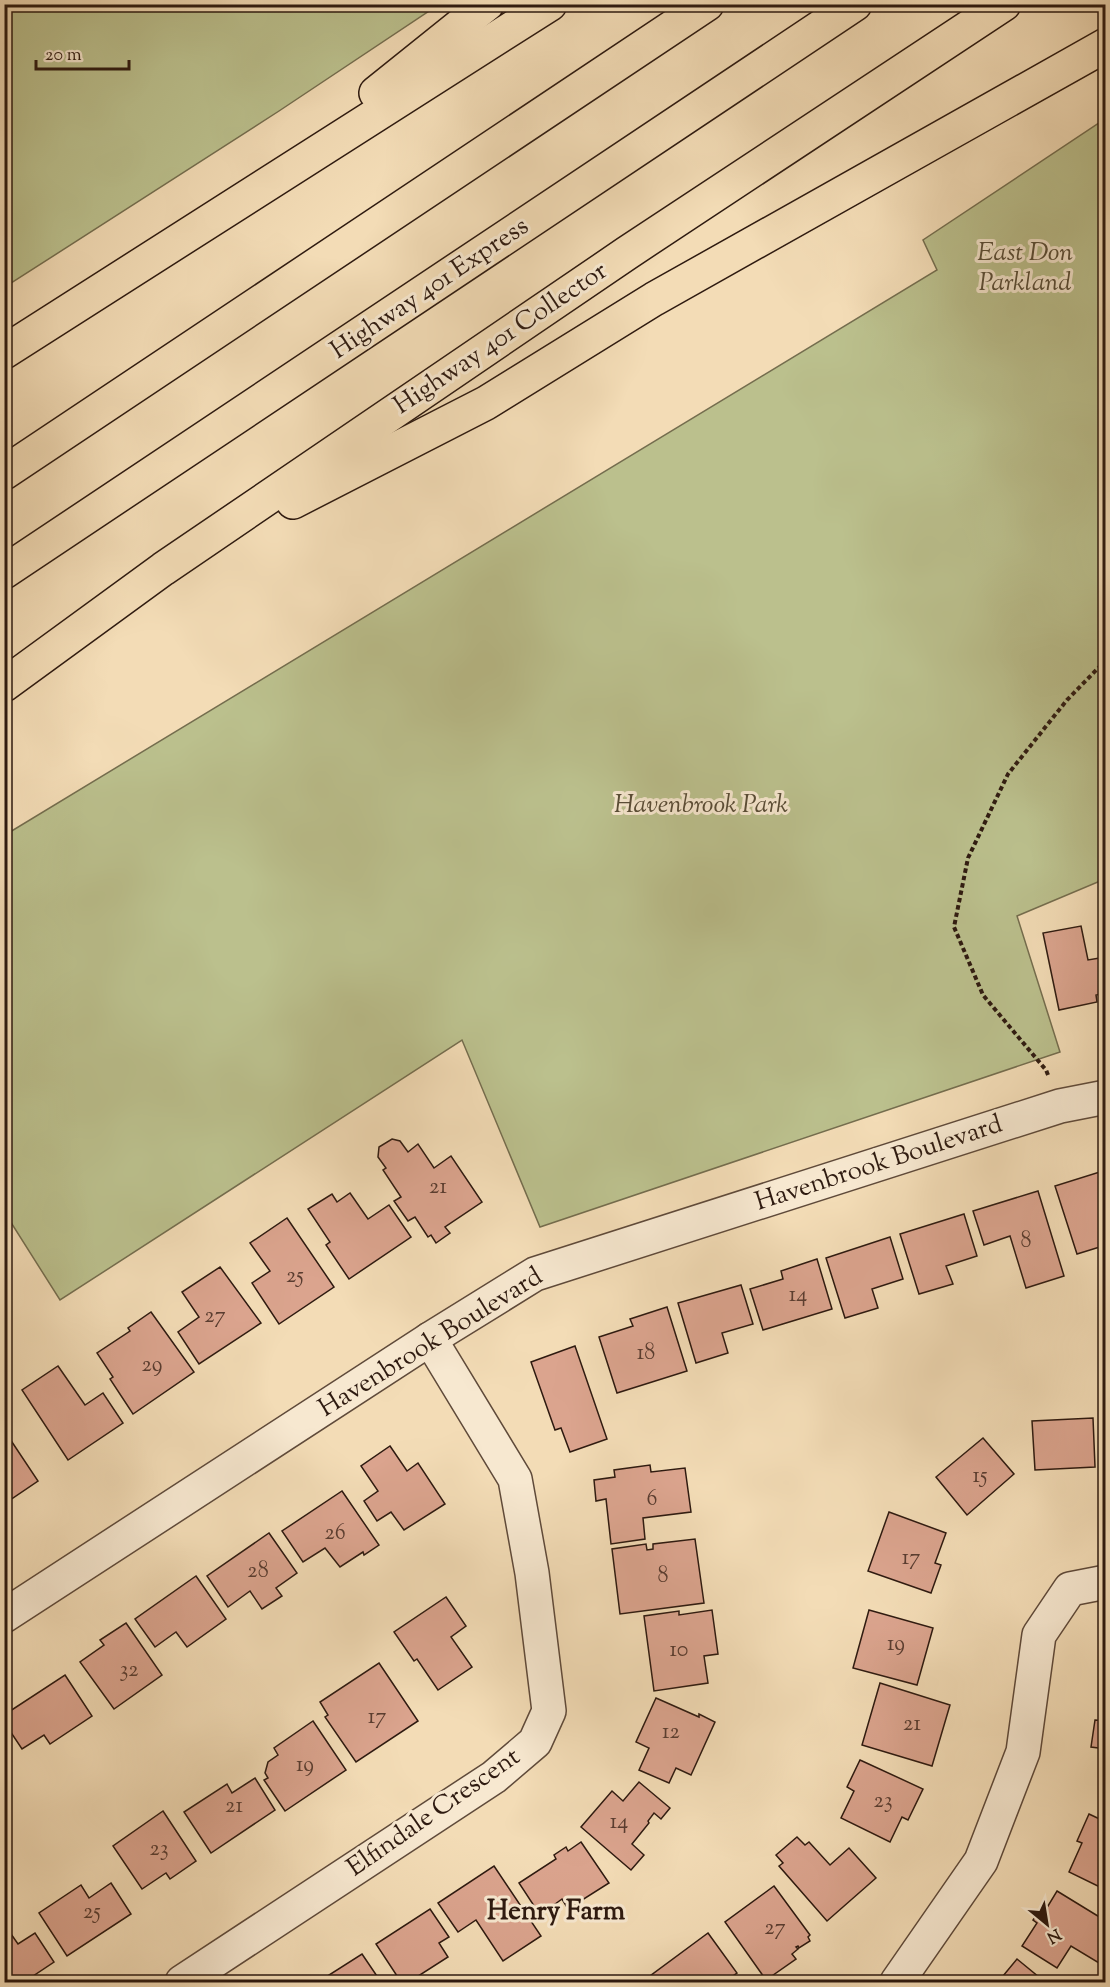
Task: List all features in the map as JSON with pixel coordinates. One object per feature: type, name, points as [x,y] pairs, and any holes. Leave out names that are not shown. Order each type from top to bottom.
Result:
[{"type":"highway","points":[[244,199],[487,4]]},
{"type":"highway","points":[[4,352],[550,4]]},
{"type":"highway","points":[[4,473],[706,4]]},
{"type":"highway","name":"Highway 401 Express","points":[[4,572],[855,4]]},
{"type":"highway","name":"Highway 401 Collector","points":[[4,685],[163,569],[627,253],[1004,4]]},
{"type":"highway","points":[[163,569],[486,403],[654,299],[1106,45]]},
{"type":"street","name":"Havenbrook Boulevard","points":[[4,1616],[430,1339],[535,1274],[1060,1106],[1106,1097]]},
{"type":"street","name":"Elfindale Crescent","points":[[182,1983],[494,1777],[536,1742],[549,1710],[532,1573],[515,1479],[430,1339]]},
{"type":"street","points":[[897,1983],[981,1861],[1023,1752],[1039,1635],[1070,1589],[1106,1582]]},
{"type":"path","points":[[1060,1106],[1046,1070],[983,994],[954,927],[968,858],[1008,774],[1067,700],[1106,660]]},
{"type":"green space","points":[[5,4],[438,5],[279,111],[5,287]]},
{"type":"green space","name":"Havenbrook Park","points":[[1105,119],[1105,879],[1017,916],[1060,1052],[540,1227],[462,1040],[60,1300],[5,1213],[5,835],[937,270],[923,240]]},
{"type":"building","points":[[1081,926],[1088,960],[1106,957],[1106,993],[1096,995],[1097,1002],[1059,1010],[1043,933]]},
{"type":"building","points":[[392,1139],[400,1141],[408,1152],[418,1144],[434,1168],[451,1156],[482,1202],[445,1227],[450,1233],[436,1243],[431,1235],[428,1237],[415,1217],[408,1221],[394,1201],[401,1197],[383,1170],[386,1168],[378,1157],[379,1147]]},
{"type":"building","points":[[1106,1170],[1106,1215],[1102,1217],[1106,1236],[1101,1238],[1103,1246],[1077,1254],[1055,1186]]},
{"type":"building","points":[[1038,1191],[1064,1276],[1026,1288],[1010,1236],[984,1245],[973,1211]]},
{"type":"building","points":[[350,1193],[368,1219],[389,1205],[411,1237],[349,1279],[326,1245],[330,1242],[308,1209],[332,1194],[337,1202]]},
{"type":"building","points":[[964,1214],[977,1256],[946,1266],[953,1284],[919,1294],[900,1234]]},
{"type":"building","points":[[287,1218],[334,1287],[279,1324],[252,1283],[270,1271],[250,1243]]},
{"type":"building","points":[[890,1237],[903,1279],[872,1289],[878,1308],[845,1318],[826,1258]]},
{"type":"building","points":[[817,1259],[832,1309],[763,1330],[750,1289],[783,1279],[781,1271]]},
{"type":"building","points":[[220,1267],[261,1323],[199,1364],[178,1332],[199,1317],[182,1292]]},
{"type":"building","points":[[741,1285],[753,1324],[722,1333],[728,1353],[696,1363],[678,1303]]},
{"type":"building","points":[[667,1307],[687,1371],[617,1393],[599,1337],[633,1326],[630,1319]]},
{"type":"building","points":[[151,1312],[194,1372],[133,1414],[110,1379],[113,1377],[97,1353],[130,1331],[128,1328]]},
{"type":"building","points":[[575,1346],[607,1439],[570,1452],[561,1428],[555,1430],[531,1362]]},
{"type":"building","points":[[58,1366],[85,1405],[103,1393],[123,1423],[68,1460],[22,1390]]},
{"type":"building","points":[[1093,1418],[1095,1467],[1035,1470],[1032,1421]]},
{"type":"building","points":[[983,1438],[1014,1474],[967,1515],[936,1477]]},
{"type":"building","points":[[10,1439],[38,1481],[4,1504],[4,1443]]},
{"type":"building","points":[[390,1446],[407,1471],[418,1463],[445,1504],[404,1530],[391,1512],[377,1521],[364,1501],[378,1491],[361,1466]]},
{"type":"building","points":[[650,1465],[651,1472],[685,1468],[691,1512],[643,1518],[645,1539],[611,1544],[606,1499],[596,1501],[594,1480],[615,1477],[614,1470]]},
{"type":"building","points":[[342,1491],[379,1545],[340,1567],[325,1548],[303,1562],[282,1531]]},
{"type":"building","points":[[889,1512],[946,1533],[935,1563],[941,1565],[931,1593],[868,1571]]},
{"type":"building","points":[[269,1533],[297,1573],[276,1588],[282,1596],[262,1609],[250,1591],[228,1607],[207,1576]]},
{"type":"building","points":[[695,1539],[704,1603],[620,1614],[612,1549],[646,1544],[647,1550],[653,1549],[653,1544]]},
{"type":"building","points":[[196,1576],[226,1619],[187,1647],[176,1632],[155,1647],[135,1619]]},
{"type":"building","points":[[446,1597],[466,1626],[451,1637],[472,1667],[438,1690],[417,1659],[414,1661],[394,1632]]},
{"type":"building","points":[[712,1610],[718,1654],[704,1656],[708,1683],[654,1691],[644,1616],[679,1611],[679,1615]]},
{"type":"building","points":[[869,1610],[933,1628],[917,1685],[853,1668]]},
{"type":"building","points":[[126,1623],[162,1675],[114,1709],[80,1662],[104,1645],[100,1640]]},
{"type":"building","points":[[379,1663],[418,1721],[356,1762],[325,1717],[328,1715],[320,1702]]},
{"type":"building","points":[[65,1675],[92,1716],[50,1744],[44,1735],[22,1749],[4,1722],[4,1715]]},
{"type":"building","points":[[880,1683],[950,1705],[932,1766],[862,1745]]},
{"type":"building","points":[[656,1698],[715,1722],[691,1775],[676,1768],[669,1783],[639,1770],[649,1748],[636,1742]]},
{"type":"building","points":[[1095,1720],[1106,1721],[1106,1749],[1091,1747]]},
{"type":"building","points":[[313,1721],[346,1770],[285,1811],[264,1780],[268,1778],[265,1773],[268,1762],[278,1755],[274,1748]]},
{"type":"building","points":[[860,1760],[923,1789],[908,1820],[902,1817],[890,1842],[841,1818],[854,1791],[847,1787]]},
{"type":"building","points":[[255,1778],[275,1810],[211,1853],[184,1812],[227,1784],[232,1793]]},
{"type":"building","points":[[639,1782],[670,1808],[661,1819],[654,1813],[632,1844],[644,1855],[631,1870],[581,1827],[612,1791],[623,1801]]},
{"type":"building","points":[[163,1811],[196,1861],[170,1879],[166,1873],[142,1889],[113,1846]]},
{"type":"building","points":[[1089,1814],[1106,1822],[1106,1890],[1069,1872],[1082,1843],[1077,1841]]},
{"type":"building","points":[[797,1837],[805,1845],[809,1842],[830,1865],[849,1848],[876,1878],[827,1921],[779,1866],[783,1863],[776,1855]]},
{"type":"building","points":[[581,1842],[609,1883],[568,1909],[562,1899],[540,1915],[519,1883],[556,1859],[554,1855],[566,1847],[568,1851]]},
{"type":"building","points":[[494,1866],[541,1936],[503,1961],[476,1920],[458,1932],[438,1903]]},
{"type":"building","points":[[111,1883],[131,1914],[67,1956],[39,1913],[81,1885],[89,1898]]},
{"type":"building","points":[[774,1886],[810,1935],[808,1937],[810,1941],[799,1948],[796,1947],[798,1949],[792,1954],[796,1959],[766,1980],[725,1922]]},
{"type":"building","points":[[1057,1891],[1106,1921],[1106,1952],[1099,1963],[1071,1946],[1057,1968],[1022,1946],[1037,1923],[1033,1920],[1044,1904],[1048,1906]]},
{"type":"building","points":[[430,1909],[449,1937],[439,1943],[448,1957],[409,1982],[401,1982],[376,1944]]},
{"type":"building","points":[[4,1924],[18,1944],[35,1933],[54,1962],[24,1982],[4,1982]]},
{"type":"building","points":[[708,1933],[737,1973],[724,1982],[655,1982],[650,1976]]},
{"type":"building","points":[[362,1954],[381,1982],[318,1982]]},
{"type":"building","points":[[1017,1959],[1045,1982],[998,1982]]},
{"type":"district","name":"Henry Farm","points":[[556,1912]]},
{"type":"park label","name":"East Don Parkland","points":[[1025,268]]}]
